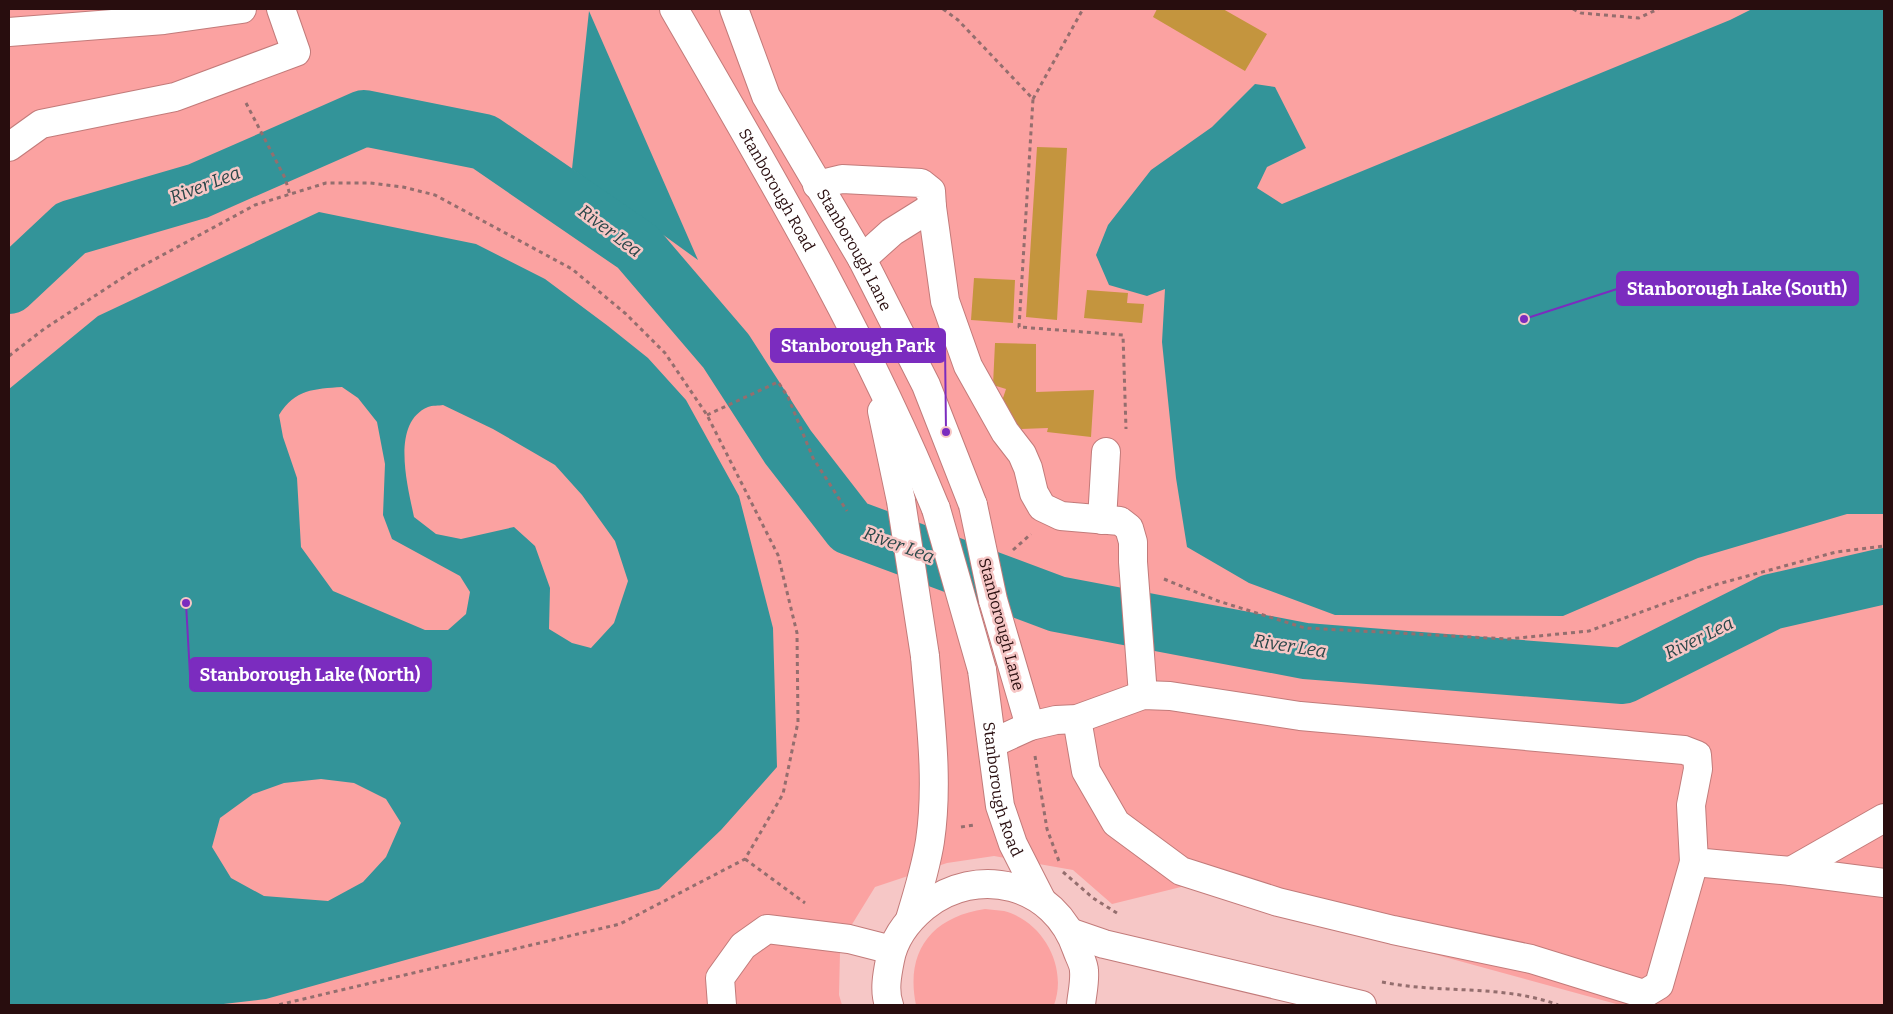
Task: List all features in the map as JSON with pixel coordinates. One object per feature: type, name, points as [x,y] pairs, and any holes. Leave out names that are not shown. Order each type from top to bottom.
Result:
[{"type":"main road","points":[[9,32],[164,20],[242,9]]},
{"type":"main road","points":[[9,147],[41,124],[175,97],[296,52],[281,9]]},
{"type":"main road","name":"Stanborough Road","points":[[674,9],[826,277],[910,444],[936,509],[982,670],[1000,806],[1013,844],[1042,901]]},
{"type":"main road","name":"Stanborough Lane","points":[[734,9],[766,96],[862,259],[926,385],[973,505],[993,600],[1030,726]]},
{"type":"main road","points":[[817,184],[842,179],[921,183],[931,191],[945,301],[968,366],[1005,432],[1022,454],[1034,493],[1042,508],[1061,516],[1120,521],[1129,528],[1133,542],[1143,695]]},
{"type":"main road","points":[[862,259],[892,232],[932,207]]},
{"type":"main road","points":[[874,373],[901,501],[925,656],[934,790],[930,841],[919,891],[910,919],[892,950],[886,975],[889,1005]]},
{"type":"main road","points":[[1102,520],[1106,452]]},
{"type":"main road","points":[[993,743],[1030,726],[1056,720],[1077,719],[1143,695],[1170,696],[1300,716],[1684,750],[1697,755],[1698,769],[1691,805],[1694,862],[1659,986],[1644,994],[1531,958],[1393,930],[1287,904],[1181,871],[1116,823],[1086,771],[1077,719]]},
{"type":"main road","points":[[1791,871],[1884,818]]},
{"type":"main road","points":[[1694,862],[1791,871],[1884,883]]},
{"type":"main road","points":[[910,919],[938,896],[958,887],[1002,884],[1023,890],[1042,901],[1058,915],[1072,933],[1084,970],[1082,1005]]},
{"type":"main road","points":[[722,1005],[720,978],[743,946],[767,929],[849,939],[892,950]]},
{"type":"main road","points":[[1072,933],[1104,944],[1362,1005]]},
{"type":"path","points":[[943,9],[958,20],[1033,99]]},
{"type":"path","points":[[1083,9],[1033,99],[1019,327],[1123,335],[1126,432]]},
{"type":"path","points":[[1572,9],[1589,14],[1639,18],[1658,9]]},
{"type":"path","points":[[262,136],[285,178],[290,195]]},
{"type":"path","points":[[9,356],[44,329],[133,271],[255,205],[326,183],[370,183],[403,187],[435,195],[572,269],[626,314],[664,352],[707,415],[778,554],[797,633],[798,722],[782,794],[745,859],[620,924],[278,1005]]},
{"type":"path","points":[[707,415],[778,382],[788,397],[813,458],[847,510]]},
{"type":"path","points":[[1133,562],[1153,574],[1218,601],[1305,628],[1508,639],[1589,631],[1718,584],[1836,552],[1884,546]]},
{"type":"path","points":[[953,828],[978,825]]},
{"type":"path","points":[[745,859],[809,906]]},
{"type":"shaded area","points":[[9,9],[1884,9],[1884,1005],[1620,1005],[1185,886],[1112,904],[1073,870],[994,856],[947,863],[875,887],[851,926],[840,952],[839,995],[842,1005],[9,1005]]},
{"type":"shaded area","points":[[985,909],[1004,911],[1018,916],[1041,935],[1055,961],[1058,976],[1054,1005],[916,1005],[915,969],[919,953],[926,940],[950,920],[966,913]]},
{"type":"water","points":[[1752,9],[1884,9],[1884,514],[1847,514],[1698,558],[1563,616],[1335,615],[1249,583],[1187,547],[1176,478],[1162,342],[1165,289],[1147,296],[1109,285],[1096,255],[1108,225],[1151,170],[1212,127],[1255,84],[1275,87],[1306,148],[1267,167],[1257,188],[1282,204],[1730,20]]},
{"type":"water","points":[[589,11],[698,260],[572,169]]},
{"type":"water","points":[[319,212],[476,244],[545,279],[648,358],[686,400],[739,496],[773,628],[777,767],[721,830],[659,889],[266,999],[215,1005],[9,1005],[9,389],[98,316]],"holes":[[[342,387],[358,398],[377,422],[385,464],[383,515],[392,539],[460,576],[470,592],[466,614],[448,630],[425,630],[333,591],[301,547],[297,478],[283,437],[279,415],[285,406],[299,395],[314,390]],[[443,405],[493,429],[555,465],[582,495],[615,541],[628,581],[614,623],[591,648],[572,643],[549,629],[550,588],[535,546],[514,527],[461,539],[436,534],[414,517],[404,457],[405,441],[409,427],[416,415],[431,406]],[[321,779],[354,783],[386,799],[401,823],[386,857],[363,882],[328,901],[264,896],[231,878],[212,847],[220,818],[253,794],[284,783]]]},
{"type":"building","points":[[1157,9],[1223,9],[1267,34],[1245,71],[1153,17]]},
{"type":"building","points":[[1037,147],[1067,148],[1057,320],[1026,317]]},
{"type":"building","points":[[974,278],[1015,280],[1013,323],[971,320]]},
{"type":"building","points":[[1087,290],[1128,293],[1127,303],[1144,304],[1142,323],[1084,318]]},
{"type":"building","points":[[995,343],[1036,344],[1036,392],[1094,390],[1091,437],[1047,432],[1048,428],[1021,429],[1001,404],[1006,389],[993,385]]},
{"type":"waterway","name":"River Lea","points":[[9,286],[71,228],[198,191],[364,118],[484,142],[637,247],[726,351],[788,447],[850,527],[1057,604],[1305,651],[1623,676],[1771,602],[1884,576]]},
{"type":"place","name":"Stanborough Lake (South)","points":[[1524,319]]},
{"type":"place","name":"Stanborough Park","points":[[946,432]]},
{"type":"place","name":"Stanborough Lake (North)","points":[[186,603]]}]
